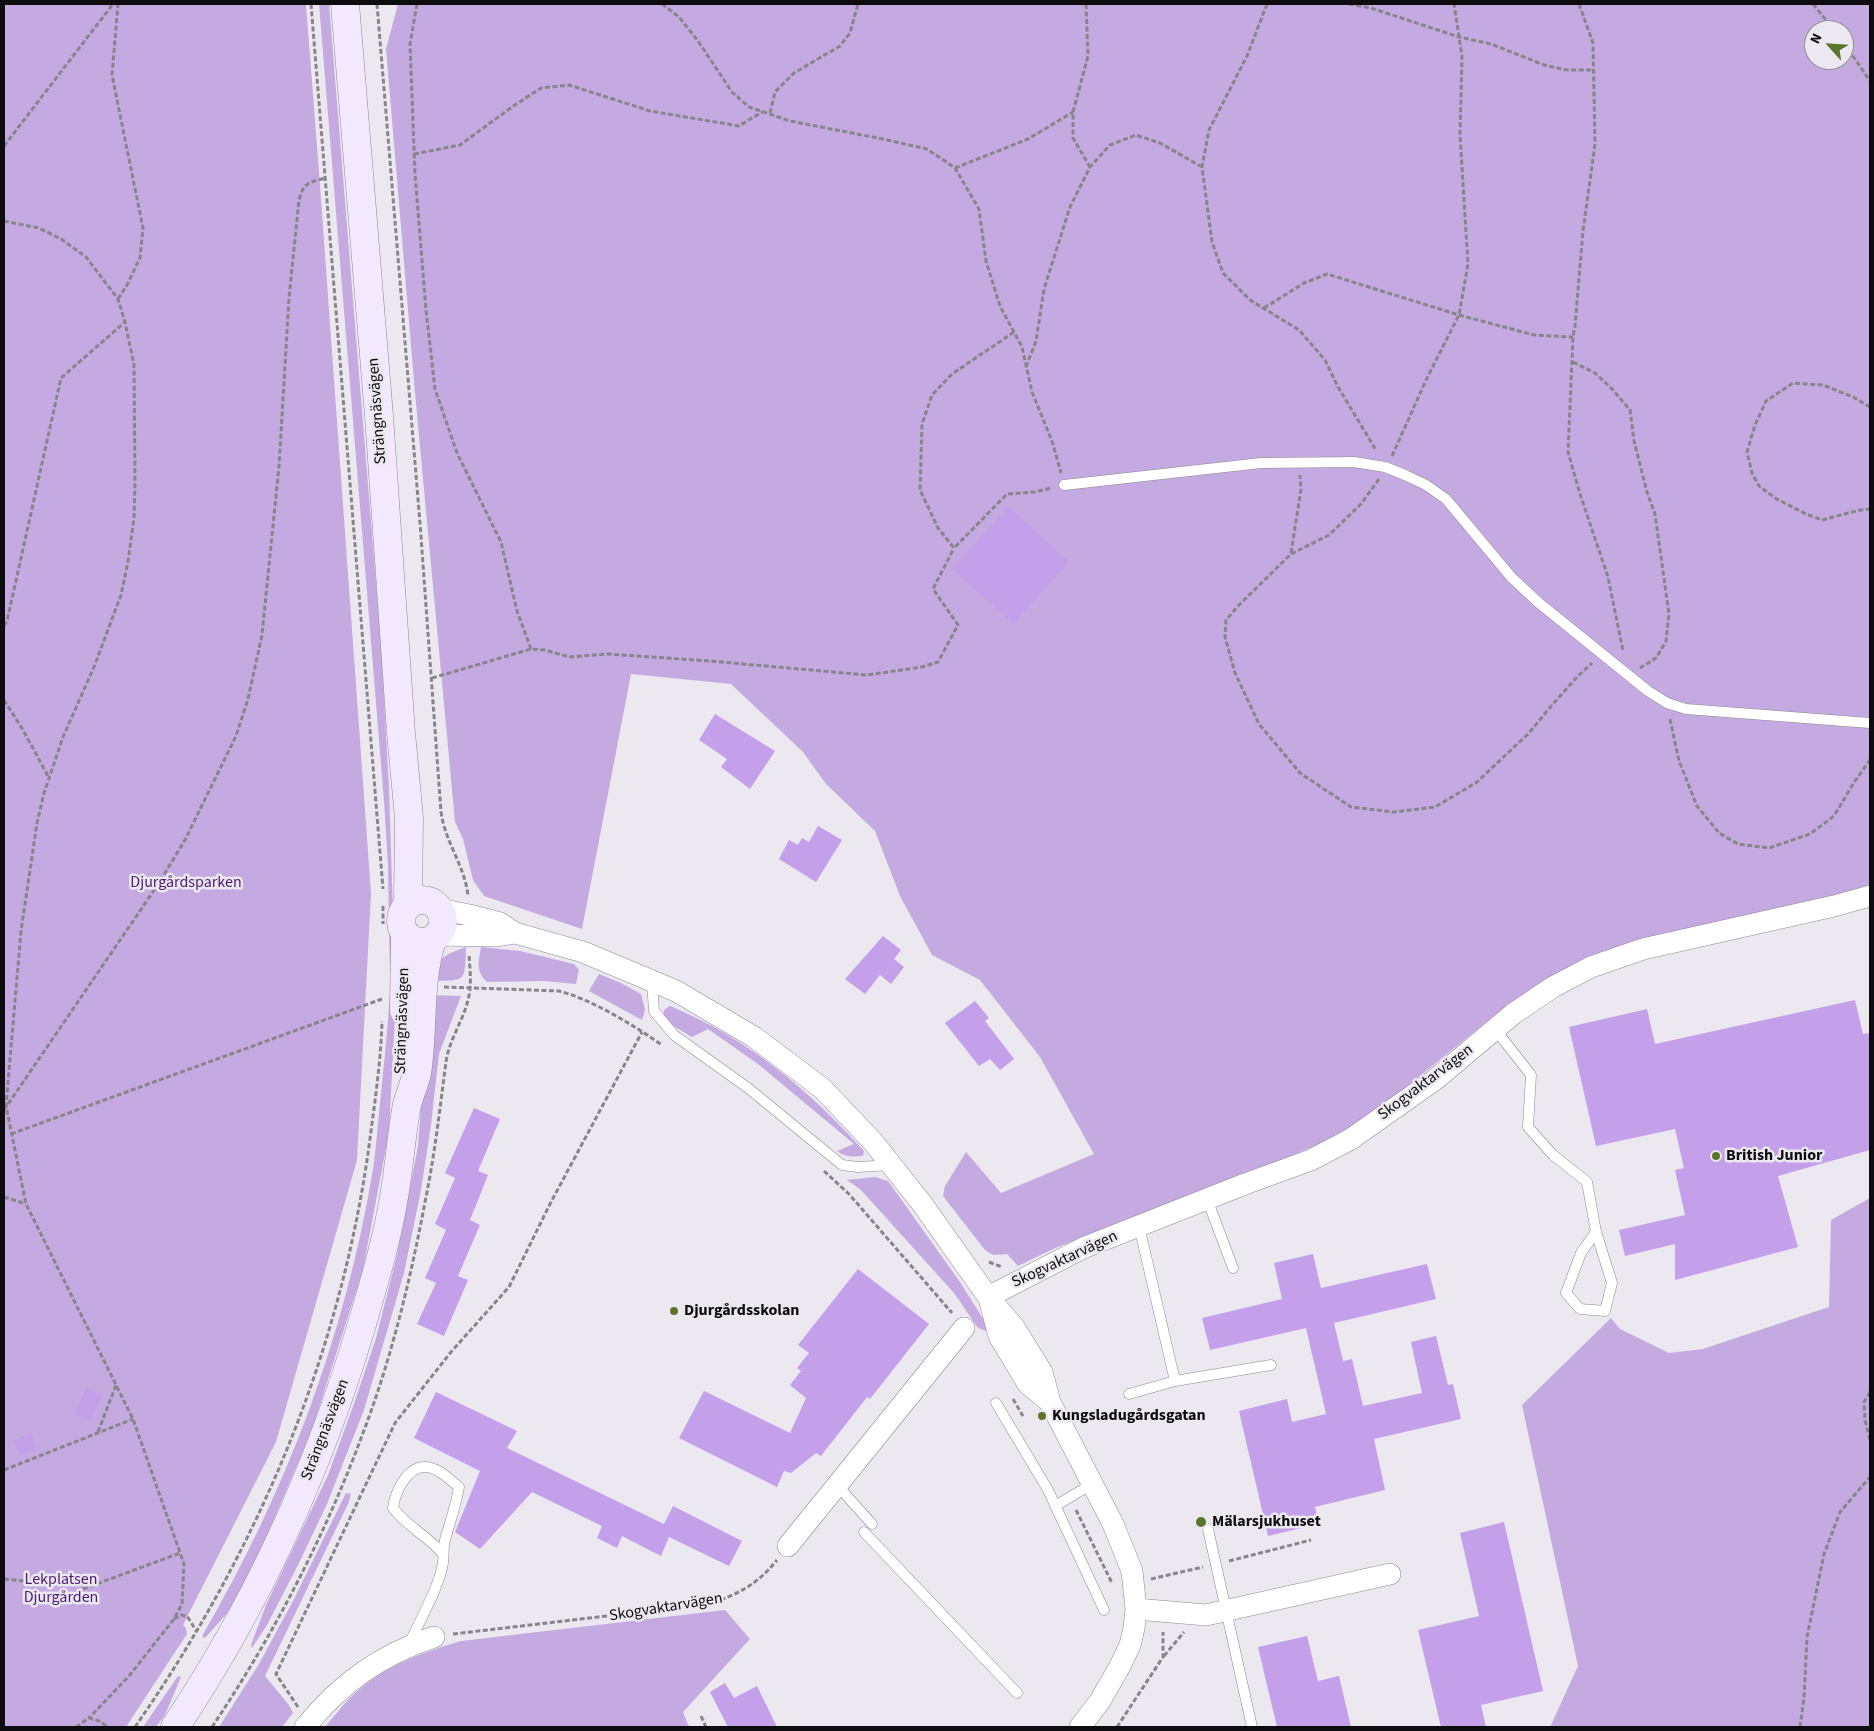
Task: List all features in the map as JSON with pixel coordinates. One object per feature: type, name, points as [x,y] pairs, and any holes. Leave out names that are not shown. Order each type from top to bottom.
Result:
[{"type":"main road","name":"Strängnäsvägen","points":[[176,1727],[229,1640],[274,1554],[319,1451],[346,1377],[372,1290],[394,1199],[406,1107],[416,1074],[430,919],[409,818],[401,732],[378,407],[345,4]]},
{"type":"main road","points":[[394,930],[418,942],[430,919]]},
{"type":"main road","name":"Strängnäsvägen","points":[[394,930],[403,1022],[400,1073],[406,1107]]},
{"type":"street","name":"Skogvaktarvägen","points":[[988,1298],[1083,1248],[1311,1160],[1351,1139],[1436,1079],[1513,1014],[1552,987],[1591,968],[1643,949],[1870,898]]},
{"type":"street","points":[[430,919],[497,936],[515,933],[583,952],[676,991],[754,1036],[824,1089],[874,1143],[923,1205],[988,1298],[1014,1327],[1042,1372],[1050,1402],[1113,1524],[1132,1570],[1136,1609],[1134,1628],[1120,1666],[1100,1701],[1080,1727]]},
{"type":"street","points":[[788,1546],[964,1328]]},
{"type":"street","points":[[1136,1609],[1206,1615],[1390,1574]]},
{"type":"street","points":[[304,1721],[354,1678],[380,1661],[408,1646],[434,1637]]},
{"type":"lane","points":[[1064,485],[1261,463],[1354,462],[1386,468],[1426,485],[1446,499],[1512,578],[1628,677],[1667,703],[1695,710],[1870,722]]},
{"type":"lane","points":[[652,981],[654,1011],[674,1035],[748,1088],[842,1165],[858,1167],[891,1165]]},
{"type":"lane","points":[[1495,1029],[1531,1075],[1528,1127],[1553,1155],[1587,1182],[1596,1232],[1612,1283],[1605,1311],[1580,1309],[1566,1293],[1581,1253],[1596,1232]]},
{"type":"lane","points":[[1207,1199],[1233,1268]]},
{"type":"lane","points":[[1139,1226],[1175,1380]]},
{"type":"lane","points":[[1129,1394],[1175,1380],[1271,1365]]},
{"type":"lane","points":[[996,1403],[1055,1506],[1104,1610]]},
{"type":"lane","points":[[408,1646],[434,1590],[443,1564],[444,1542],[455,1508],[458,1488],[443,1474],[426,1467],[414,1470],[400,1486],[393,1508],[400,1517],[432,1541],[443,1554]]},
{"type":"lane","points":[[1055,1506],[1092,1484]]},
{"type":"lane","points":[[837,1485],[872,1524]]},
{"type":"lane","points":[[1208,1529],[1252,1727]]},
{"type":"lane","points":[[864,1532],[1016,1693]]},
{"type":"path","points":[[4,146],[113,4]]},
{"type":"path","points":[[118,4],[112,75],[143,228],[140,258],[118,299]]},
{"type":"path","points":[[311,4],[383,888],[394,930]]},
{"type":"path","points":[[377,4],[442,821],[463,870],[468,898]]},
{"type":"path","points":[[417,4],[410,44],[414,154],[426,310],[435,389],[457,454],[501,542],[517,611],[531,649]]},
{"type":"path","points":[[432,678],[531,649],[545,650],[569,656],[617,655],[719,661],[867,675],[922,667],[938,662],[958,625],[933,589],[954,548],[1007,494],[1035,492],[1064,485],[1052,441],[1032,392],[1022,347],[1000,306],[986,261],[979,209],[955,168],[927,149],[883,138],[799,123],[749,107],[732,92],[698,40],[679,17],[662,4]]},
{"type":"path","points":[[770,113],[775,92],[794,73],[840,46],[845,40],[850,33],[858,4]]},
{"type":"path","points":[[1086,4],[1088,56],[1073,112],[1073,138],[1090,168]]},
{"type":"path","points":[[1267,4],[1248,56],[1209,130],[1202,167],[1212,242],[1223,273],[1250,300],[1299,330],[1325,360],[1338,387],[1386,468]]},
{"type":"path","points":[[1349,4],[1371,8],[1459,37],[1491,44],[1544,65],[1567,70],[1594,70]]},
{"type":"path","points":[[1358,6],[1363,4]]},
{"type":"path","points":[[1454,4],[1462,56],[1460,135],[1468,264],[1459,315],[1427,378],[1386,468],[1361,504],[1329,535],[1291,554],[1226,620],[1225,636],[1235,673],[1259,724],[1300,773],[1351,807],[1394,812],[1435,807],[1477,782],[1529,733],[1577,677],[1602,655]]},
{"type":"path","points":[[1573,362],[1595,373],[1630,410],[1634,441],[1647,492],[1655,514],[1669,614],[1666,641],[1656,658],[1628,677],[1608,577],[1568,452],[1573,337],[1576,326],[1583,231],[1596,144],[1593,43],[1579,4]]},
{"type":"path","points":[[1813,4],[1826,20]]},
{"type":"path","points":[[1854,57],[1870,80]]},
{"type":"path","points":[[414,154],[460,145],[541,88],[569,85],[650,111],[739,126],[762,112]]},
{"type":"path","points":[[955,168],[1028,138],[1073,112]]},
{"type":"path","points":[[1026,367],[1036,341],[1044,289],[1070,207],[1090,168],[1110,145],[1136,135],[1160,143],[1202,167]]},
{"type":"path","points":[[5,1107],[171,863],[185,840],[236,736],[248,699],[262,635],[279,466],[298,200],[302,187],[310,182],[325,178]]},
{"type":"path","points":[[4,221],[38,228],[61,239],[86,257],[118,299],[134,365],[136,447],[134,518],[128,562],[121,595],[94,666],[63,737],[49,778],[35,831],[20,931],[5,1107],[26,1204],[133,1419],[184,1564],[182,1604],[174,1619],[130,1676],[89,1718],[76,1727]]},
{"type":"path","points":[[1264,308],[1304,283],[1327,274],[1459,315],[1534,335],[1573,337]]},
{"type":"path","points":[[4,626],[9,611],[61,378],[125,322]]},
{"type":"path","points":[[954,548],[938,528],[920,490],[922,424],[932,395],[952,374],[1014,332]]},
{"type":"path","points":[[1870,407],[1853,397],[1823,385],[1793,383],[1766,401],[1755,426],[1747,452],[1752,474],[1759,486],[1775,498],[1806,514],[1822,520],[1870,509]]},
{"type":"path","points":[[1291,554],[1301,489],[1299,463]]},
{"type":"path","points":[[4,700],[49,778]]},
{"type":"path","points":[[1667,703],[1679,761],[1697,806],[1719,833],[1738,844],[1769,848],[1810,834],[1834,816],[1870,760]]},
{"type":"path","points":[[438,986],[559,991],[576,995],[642,1032],[666,1048]]},
{"type":"path","points":[[382,1008],[383,991]]},
{"type":"path","points":[[12,1134],[382,998]]},
{"type":"path","points":[[134,1727],[168,1679],[197,1632],[254,1525],[275,1480],[311,1389],[346,1270],[360,1205],[377,1087],[382,1018]]},
{"type":"path","points":[[304,1721],[290,1693],[276,1674],[395,1423],[451,1352],[509,1287],[551,1202],[642,1032]]},
{"type":"path","points":[[821,1169],[849,1194],[941,1298],[964,1328]]},
{"type":"path","points":[[4,1198],[26,1204]]},
{"type":"path","points":[[98,1433],[116,1385]]},
{"type":"path","points":[[1870,1392],[1864,1402],[1865,1420],[1870,1440]]},
{"type":"path","points":[[4,1470],[133,1419]]},
{"type":"path","points":[[1800,1727],[1804,1698],[1807,1637],[1824,1554],[1840,1512],[1870,1477]]},
{"type":"path","name":"Skogvaktarvägen","points":[[434,1637],[470,1631],[709,1604],[732,1597],[754,1583],[788,1546]]},
{"type":"path","points":[[83,1589],[180,1553]]},
{"type":"path","points":[[4,1579],[36,1582]]},
{"type":"path","points":[[1163,1612],[1163,1657]]},
{"type":"path","points":[[1117,1727],[1163,1657],[1199,1614]]},
{"type":"path","points":[[174,1619],[181,1615],[187,1616],[197,1632]]},
{"type":"path","points":[[701,1716],[706,1727]]},
{"type":"path","points":[[89,1718],[99,1721],[108,1727]]},
{"type":"green space","name":"Djurgårdsparken","points":[[4,4],[306,4],[371,893],[357,1160],[276,1442],[183,1625],[186,1628],[187,1634],[126,1727],[4,1727]]},
{"type":"green space","points":[[319,4],[329,4],[381,645],[389,788],[395,977],[390,976],[388,866],[384,801]]},
{"type":"green space","points":[[398,4],[1870,4],[1870,889],[1568,968],[1528,991],[1490,1019],[1382,1107],[1327,1141],[1206,1191],[1137,1215],[1053,1249],[1018,1266],[1007,1254],[993,1255],[985,1250],[943,1196],[945,1186],[966,1152],[1001,1193],[1094,1154],[1040,1057],[980,980],[932,955],[900,896],[875,831],[826,784],[803,752],[731,684],[631,674],[582,929],[484,896],[473,880],[463,839],[455,822],[415,393],[386,49]]},
{"type":"green space","points":[[466,947],[465,968],[461,978],[457,980],[430,981],[442,958]]},
{"type":"green space","points":[[481,947],[520,951],[574,964],[579,970],[576,984],[544,981],[487,982],[479,970]]},
{"type":"green space","points":[[599,974],[641,994],[645,1010],[642,1020],[589,991]]},
{"type":"green space","points":[[430,995],[461,996],[439,1054],[421,1190],[404,1273],[364,1410],[327,1504],[267,1625],[252,1648],[251,1645],[266,1605],[328,1475],[376,1338],[397,1255],[418,1146]]},
{"type":"green space","points":[[390,996],[396,996],[389,1132],[363,1269],[312,1430],[259,1554],[230,1610],[205,1638],[202,1636],[232,1582],[286,1469],[309,1410],[347,1291],[373,1169]]},
{"type":"green space","points":[[670,1006],[725,1034],[775,1068],[799,1087],[843,1129],[864,1151],[863,1156],[849,1156],[837,1151],[854,1144],[758,1064],[708,1029],[692,1037],[670,1024],[663,1017],[664,1010]]},
{"type":"green space","points":[[875,1177],[888,1181],[960,1282],[990,1330],[989,1332],[978,1328],[954,1293],[861,1190],[847,1180]]},
{"type":"green space","points":[[1870,1198],[1870,1727],[1550,1727],[1578,1666],[1522,1405],[1611,1318],[1620,1329],[1669,1353],[1703,1349],[1829,1307],[1831,1220]]},
{"type":"green space","points":[[346,1493],[351,1494],[348,1504],[265,1676],[289,1705],[293,1713],[282,1727],[219,1727],[259,1664],[293,1601]]},
{"type":"green space","points":[[725,1610],[750,1639],[683,1712],[689,1727],[325,1727],[349,1699],[377,1676],[417,1656],[461,1641]]},
{"type":"green space","points":[[178,1676],[181,1677],[165,1715],[156,1727],[143,1727]]},
{"type":"building","points":[[1008,506],[1069,562],[1013,624],[952,569]]},
{"type":"building","points":[[715,714],[775,751],[750,789],[721,767],[727,759],[699,740]]},
{"type":"building","points":[[818,826],[842,840],[816,882],[779,859],[789,840],[798,845],[802,838],[809,842]]},
{"type":"building","points":[[883,936],[901,950],[894,959],[904,967],[891,984],[880,975],[865,994],[845,979]]},
{"type":"building","points":[[1855,1000],[1863,1034],[1870,1033],[1870,1150],[1778,1176],[1798,1247],[1675,1280],[1675,1244],[1625,1256],[1619,1230],[1685,1215],[1675,1170],[1684,1168],[1675,1129],[1596,1146],[1569,1027],[1647,1009],[1655,1044]]},
{"type":"building","points":[[975,1001],[989,1018],[985,1021],[1014,1059],[1000,1070],[990,1059],[979,1066],[945,1023]]},
{"type":"building","points":[[474,1108],[500,1119],[478,1171],[488,1175],[470,1220],[480,1225],[458,1276],[468,1280],[444,1336],[417,1324],[436,1283],[425,1278],[446,1230],[435,1224],[455,1178],[445,1173]]},
{"type":"building","points":[[1313,1254],[1321,1288],[1427,1264],[1436,1299],[1334,1323],[1343,1361],[1352,1359],[1363,1406],[1422,1393],[1411,1342],[1436,1336],[1448,1385],[1453,1384],[1461,1419],[1374,1439],[1385,1490],[1315,1507],[1319,1524],[1268,1536],[1239,1411],[1287,1399],[1292,1422],[1326,1414],[1306,1328],[1210,1350],[1202,1318],[1282,1299],[1274,1263]]},
{"type":"building","points":[[858,1269],[929,1324],[870,1399],[867,1397],[821,1456],[816,1453],[791,1473],[784,1471],[777,1487],[679,1438],[704,1391],[790,1433],[806,1398],[790,1385],[801,1371],[797,1368],[809,1353],[798,1345]]},
{"type":"building","points":[[86,1388],[102,1395],[91,1421],[75,1414]]},
{"type":"building","points":[[436,1392],[517,1431],[507,1448],[664,1524],[673,1506],[742,1541],[729,1566],[669,1537],[661,1556],[622,1536],[617,1548],[597,1538],[602,1526],[532,1492],[480,1549],[455,1532],[480,1471],[414,1438]]},
{"type":"building","points":[[31,1433],[37,1450],[20,1456],[14,1440]]},
{"type":"building","points":[[1504,1522],[1543,1691],[1481,1705],[1486,1727],[1441,1727],[1418,1630],[1479,1616],[1460,1533]]},
{"type":"building","points":[[1307,1636],[1318,1681],[1339,1676],[1351,1727],[1277,1727],[1258,1647]]},
{"type":"building","points":[[725,1683],[734,1698],[757,1686],[777,1727],[728,1727],[710,1692]]},
{"type":"place","name":"British Junior","points":[[1716,1156]]},
{"type":"place","name":"Djurgårdsskolan","points":[[674,1311]]},
{"type":"place","name":"Kungsladugårdsgatan","points":[[1042,1416]]},
{"type":"place","name":"Mälarsjukhuset","points":[[1201,1522]]},
{"type":"park label","name":"Lekplatsen Djurgården","points":[[61,1589]]}]
